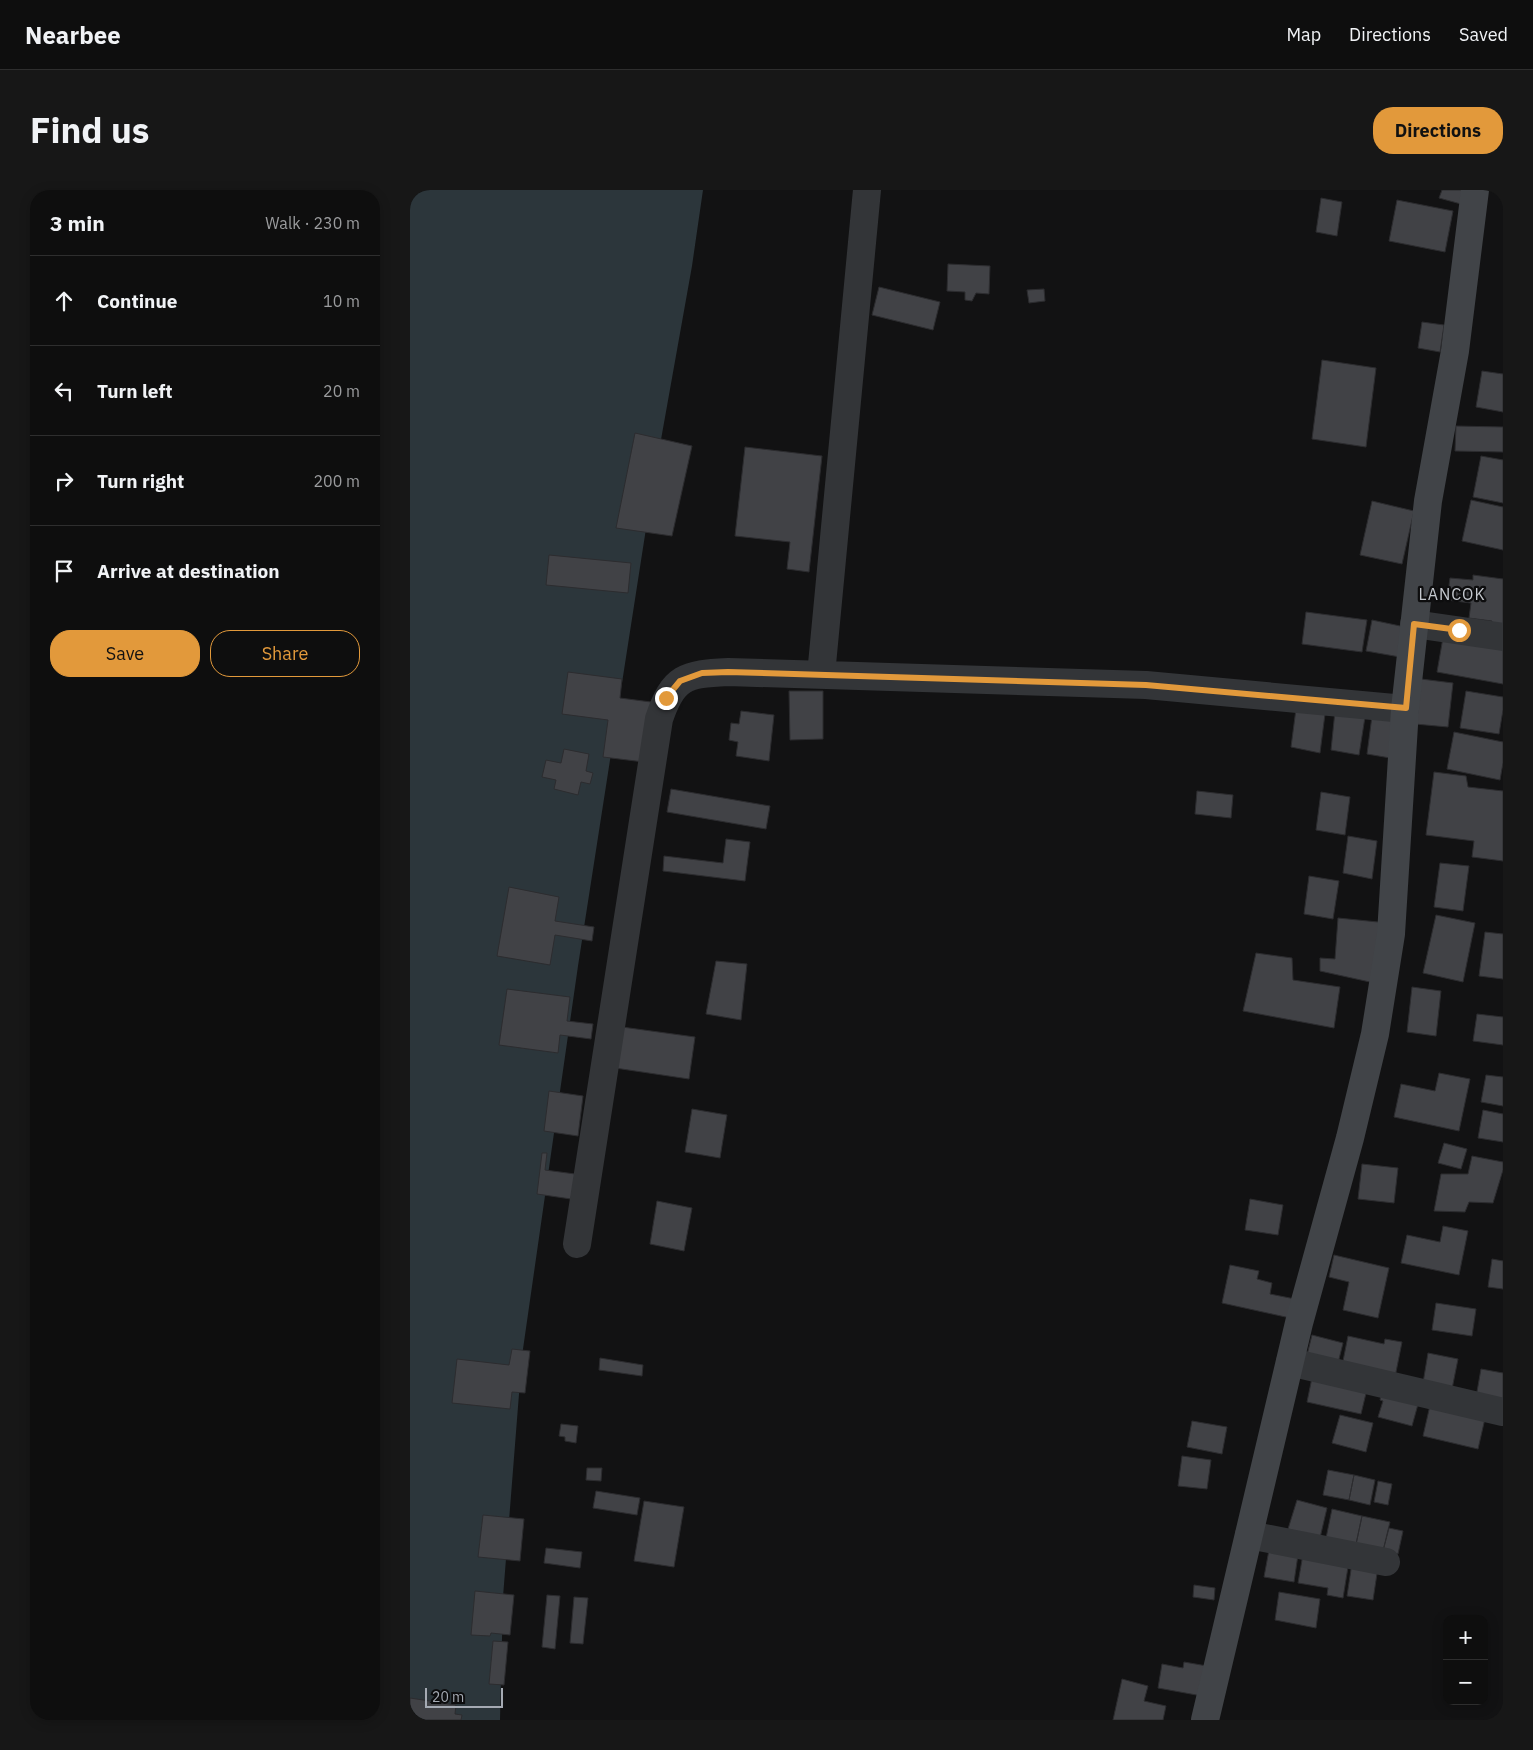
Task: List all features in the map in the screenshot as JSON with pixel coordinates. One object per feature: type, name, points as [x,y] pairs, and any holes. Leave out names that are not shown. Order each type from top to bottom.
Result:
[{"type":"street","points":[[821,675],[867,190]]},
{"type":"street","points":[[1205,1720],[1299,1323],[1350,1138],[1375,1034],[1391,934],[1406,708],[1428,501],[1455,351],[1475,190]]},
{"type":"street","points":[[1414,624],[1503,637]]},
{"type":"street","points":[[577,1244],[658,719],[666,698],[680,681],[702,673],[728,672],[1146,685],[1406,708]]},
{"type":"street","points":[[1290,1362],[1503,1412]]},
{"type":"street","points":[[1249,1535],[1386,1562]]},
{"type":"shaded area","points":[[410,190],[703,190],[692,266],[652,490],[578,966],[522,1356],[503,1597],[500,1720],[410,1720]]},
{"type":"building","points":[[1442,190],[1465,190],[1461,204],[1439,198]]},
{"type":"building","points":[[1321,198],[1342,202],[1337,236],[1316,232]]},
{"type":"building","points":[[1397,200],[1453,211],[1445,252],[1389,241]]},
{"type":"building","points":[[948,264],[990,266],[989,294],[976,293],[972,301],[965,300],[965,292],[947,291]]},
{"type":"building","points":[[879,287],[940,302],[933,330],[872,315]]},
{"type":"building","points":[[1044,289],[1045,301],[1029,303],[1027,290]]},
{"type":"building","points":[[1422,322],[1444,325],[1440,352],[1418,348]]},
{"type":"building","points":[[1322,360],[1376,368],[1366,447],[1312,439]]},
{"type":"building","points":[[1482,371],[1503,374],[1503,412],[1476,407]]},
{"type":"building","points":[[1456,426],[1503,427],[1503,452],[1455,451]]},
{"type":"building","points":[[635,433],[692,446],[672,536],[616,528]]},
{"type":"building","points":[[745,447],[822,456],[809,572],[787,569],[790,542],[735,536]]},
{"type":"building","points":[[1481,456],[1503,460],[1503,503],[1473,497]]},
{"type":"building","points":[[1471,500],[1503,507],[1503,550],[1462,541]]},
{"type":"building","points":[[1372,501],[1414,511],[1402,564],[1360,555]]},
{"type":"building","points":[[549,555],[631,563],[628,593],[546,585]]},
{"type":"building","points":[[1473,575],[1503,579],[1503,628],[1492,627],[1492,621],[1469,618],[1471,603],[1447,600],[1450,578],[1473,580]]},
{"type":"building","points":[[1306,612],[1367,620],[1362,652],[1302,644]]},
{"type":"building","points":[[1372,620],[1405,627],[1400,657],[1366,651]]},
{"type":"building","points":[[1444,632],[1503,641],[1503,684],[1437,672]]},
{"type":"building","points":[[568,672],[622,679],[620,698],[651,702],[644,762],[603,757],[608,720],[562,714]]},
{"type":"building","points":[[1421,679],[1453,683],[1448,727],[1415,724]]},
{"type":"building","points":[[789,691],[823,691],[823,739],[790,740]]},
{"type":"building","points":[[1466,691],[1503,697],[1499,734],[1460,728]]},
{"type":"building","points":[[1296,709],[1325,714],[1320,753],[1291,747]]},
{"type":"building","points":[[741,711],[774,715],[769,761],[736,756],[738,742],[729,740],[731,723],[739,724]]},
{"type":"building","points":[[1335,711],[1365,717],[1359,755],[1331,750]]},
{"type":"building","points":[[1372,716],[1401,721],[1396,759],[1367,754]]},
{"type":"building","points":[[1454,732],[1503,742],[1503,763],[1500,780],[1447,769]]},
{"type":"building","points":[[564,749],[589,754],[586,771],[593,773],[590,784],[581,782],[578,795],[554,789],[556,780],[542,777],[546,760],[561,763]]},
{"type":"building","points":[[1434,772],[1466,776],[1468,787],[1503,791],[1503,861],[1472,857],[1474,841],[1426,835]]},
{"type":"building","points":[[671,789],[770,806],[766,829],[667,812]]},
{"type":"building","points":[[1197,791],[1233,795],[1231,818],[1195,814]]},
{"type":"building","points":[[1321,792],[1350,797],[1345,835],[1316,830]]},
{"type":"building","points":[[1348,836],[1377,841],[1372,879],[1343,873]]},
{"type":"building","points":[[726,839],[750,842],[745,881],[663,871],[664,856],[723,863]]},
{"type":"building","points":[[1440,863],[1469,866],[1463,911],[1434,907]]},
{"type":"building","points":[[1309,876],[1339,881],[1333,919],[1304,914]]},
{"type":"building","points":[[509,887],[559,897],[555,921],[594,927],[592,941],[555,935],[550,965],[497,956]]},
{"type":"building","points":[[1436,915],[1475,923],[1463,982],[1423,973]]},
{"type":"building","points":[[1338,918],[1388,923],[1379,984],[1320,971],[1320,958],[1335,959]]},
{"type":"building","points":[[1485,932],[1503,934],[1503,979],[1479,976]]},
{"type":"building","points":[[1256,953],[1292,958],[1293,980],[1340,987],[1334,1028],[1243,1011]]},
{"type":"building","points":[[716,961],[747,964],[741,1020],[706,1014]]},
{"type":"building","points":[[1412,987],[1441,991],[1436,1036],[1407,1032]]},
{"type":"building","points":[[507,989],[570,997],[567,1021],[593,1024],[591,1039],[560,1035],[558,1053],[499,1045]]},
{"type":"building","points":[[1477,1014],[1503,1017],[1503,1045],[1473,1041]]},
{"type":"building","points":[[622,1027],[695,1037],[689,1079],[615,1068]]},
{"type":"building","points":[[1439,1073],[1470,1079],[1459,1131],[1394,1117],[1401,1084],[1435,1091]]},
{"type":"building","points":[[1486,1075],[1503,1077],[1503,1106],[1481,1102]]},
{"type":"building","points":[[549,1091],[583,1096],[578,1136],[544,1131]]},
{"type":"building","points":[[692,1109],[727,1115],[720,1158],[685,1152]]},
{"type":"building","points":[[1483,1110],[1503,1114],[1503,1142],[1478,1138]]},
{"type":"building","points":[[1444,1143],[1467,1149],[1461,1169],[1438,1163]]},
{"type":"building","points":[[542,1153],[547,1153],[545,1170],[575,1174],[571,1199],[537,1194]]},
{"type":"building","points":[[1472,1156],[1503,1162],[1503,1170],[1493,1203],[1469,1202],[1465,1212],[1434,1211],[1441,1174],[1468,1174]]},
{"type":"building","points":[[1362,1164],[1398,1168],[1394,1203],[1358,1199]]},
{"type":"building","points":[[1250,1199],[1283,1205],[1278,1235],[1245,1230]]},
{"type":"building","points":[[657,1201],[692,1208],[684,1251],[650,1244]]},
{"type":"building","points":[[1443,1226],[1468,1231],[1459,1275],[1401,1263],[1407,1235],[1440,1242]]},
{"type":"building","points":[[1334,1255],[1389,1268],[1378,1318],[1343,1310],[1349,1282],[1329,1277]]},
{"type":"building","points":[[1492,1259],[1503,1261],[1503,1289],[1488,1287]]},
{"type":"building","points":[[1230,1265],[1259,1271],[1257,1279],[1272,1283],[1270,1294],[1295,1299],[1290,1318],[1222,1303]]},
{"type":"building","points":[[1436,1303],[1476,1309],[1472,1336],[1432,1330]]},
{"type":"building","points":[[1312,1335],[1343,1343],[1337,1367],[1306,1359]]},
{"type":"building","points":[[1348,1336],[1384,1344],[1385,1339],[1402,1342],[1395,1377],[1342,1366]]},
{"type":"building","points":[[512,1349],[530,1351],[525,1393],[512,1392],[510,1409],[452,1403],[457,1359],[509,1365]]},
{"type":"building","points":[[1428,1353],[1458,1359],[1452,1389],[1423,1383]]},
{"type":"building","points":[[600,1358],[643,1365],[642,1376],[599,1370]]},
{"type":"building","points":[[1481,1369],[1503,1373],[1503,1408],[1475,1403]]},
{"type":"building","points":[[1313,1373],[1368,1385],[1361,1414],[1307,1402]]},
{"type":"building","points":[[1383,1387],[1420,1397],[1412,1426],[1378,1417],[1383,1401],[1380,1400]]},
{"type":"building","points":[[1431,1401],[1486,1414],[1478,1449],[1423,1436]]},
{"type":"building","points":[[1340,1415],[1373,1423],[1366,1452],[1332,1443]]},
{"type":"building","points":[[1192,1421],[1227,1427],[1222,1454],[1187,1447]]},
{"type":"building","points":[[561,1424],[578,1426],[576,1443],[565,1441],[565,1437],[559,1436]]},
{"type":"building","points":[[1182,1456],[1211,1460],[1207,1489],[1178,1486]]},
{"type":"building","points":[[587,1468],[602,1468],[601,1481],[586,1480]]},
{"type":"building","points":[[1328,1470],[1354,1475],[1349,1500],[1323,1495]]},
{"type":"building","points":[[1354,1475],[1375,1480],[1370,1505],[1349,1500]]},
{"type":"building","points":[[1378,1481],[1392,1484],[1388,1505],[1374,1502]]},
{"type":"building","points":[[596,1491],[640,1498],[637,1515],[593,1508]]},
{"type":"building","points":[[1297,1500],[1327,1508],[1320,1538],[1288,1529]]},
{"type":"building","points":[[644,1501],[684,1507],[674,1567],[634,1561]]},
{"type":"building","points":[[1332,1509],[1362,1516],[1355,1549],[1325,1543]]},
{"type":"building","points":[[483,1515],[524,1519],[520,1561],[478,1557]]},
{"type":"building","points":[[1362,1516],[1390,1522],[1382,1555],[1355,1549]]},
{"type":"building","points":[[1389,1528],[1403,1531],[1398,1554],[1383,1551]]},
{"type":"building","points":[[546,1548],[582,1552],[580,1568],[544,1563]]},
{"type":"building","points":[[1269,1550],[1298,1555],[1294,1582],[1264,1577]]},
{"type":"building","points":[[1303,1554],[1349,1561],[1343,1598],[1327,1595],[1328,1588],[1298,1583]]},
{"type":"building","points":[[1352,1563],[1378,1567],[1373,1600],[1347,1596]]},
{"type":"building","points":[[1194,1585],[1215,1588],[1214,1600],[1193,1597]]},
{"type":"building","points":[[475,1591],[514,1595],[510,1635],[491,1633],[490,1636],[471,1635]]},
{"type":"building","points":[[1279,1592],[1320,1599],[1316,1628],[1275,1620]]},
{"type":"building","points":[[547,1595],[560,1596],[555,1649],[542,1647]]},
{"type":"building","points":[[574,1597],[588,1598],[583,1644],[570,1643]]},
{"type":"building","points":[[493,1641],[508,1642],[504,1685],[489,1684]]},
{"type":"building","points":[[1184,1662],[1207,1666],[1202,1696],[1158,1688],[1162,1664],[1183,1668]]},
{"type":"building","points":[[1122,1679],[1148,1686],[1144,1701],[1166,1706],[1163,1720],[1113,1720]]},
{"type":"building","points":[[410,1698],[456,1705],[455,1714],[462,1715],[461,1720],[410,1720]]},
{"type":"district","name":"LANCOK","points":[[1452,594]]},
{"type":"route","points":[[666,698],[680,681],[702,673],[728,672],[1146,685],[1406,708],[1414,624],[1459,630]]}]
